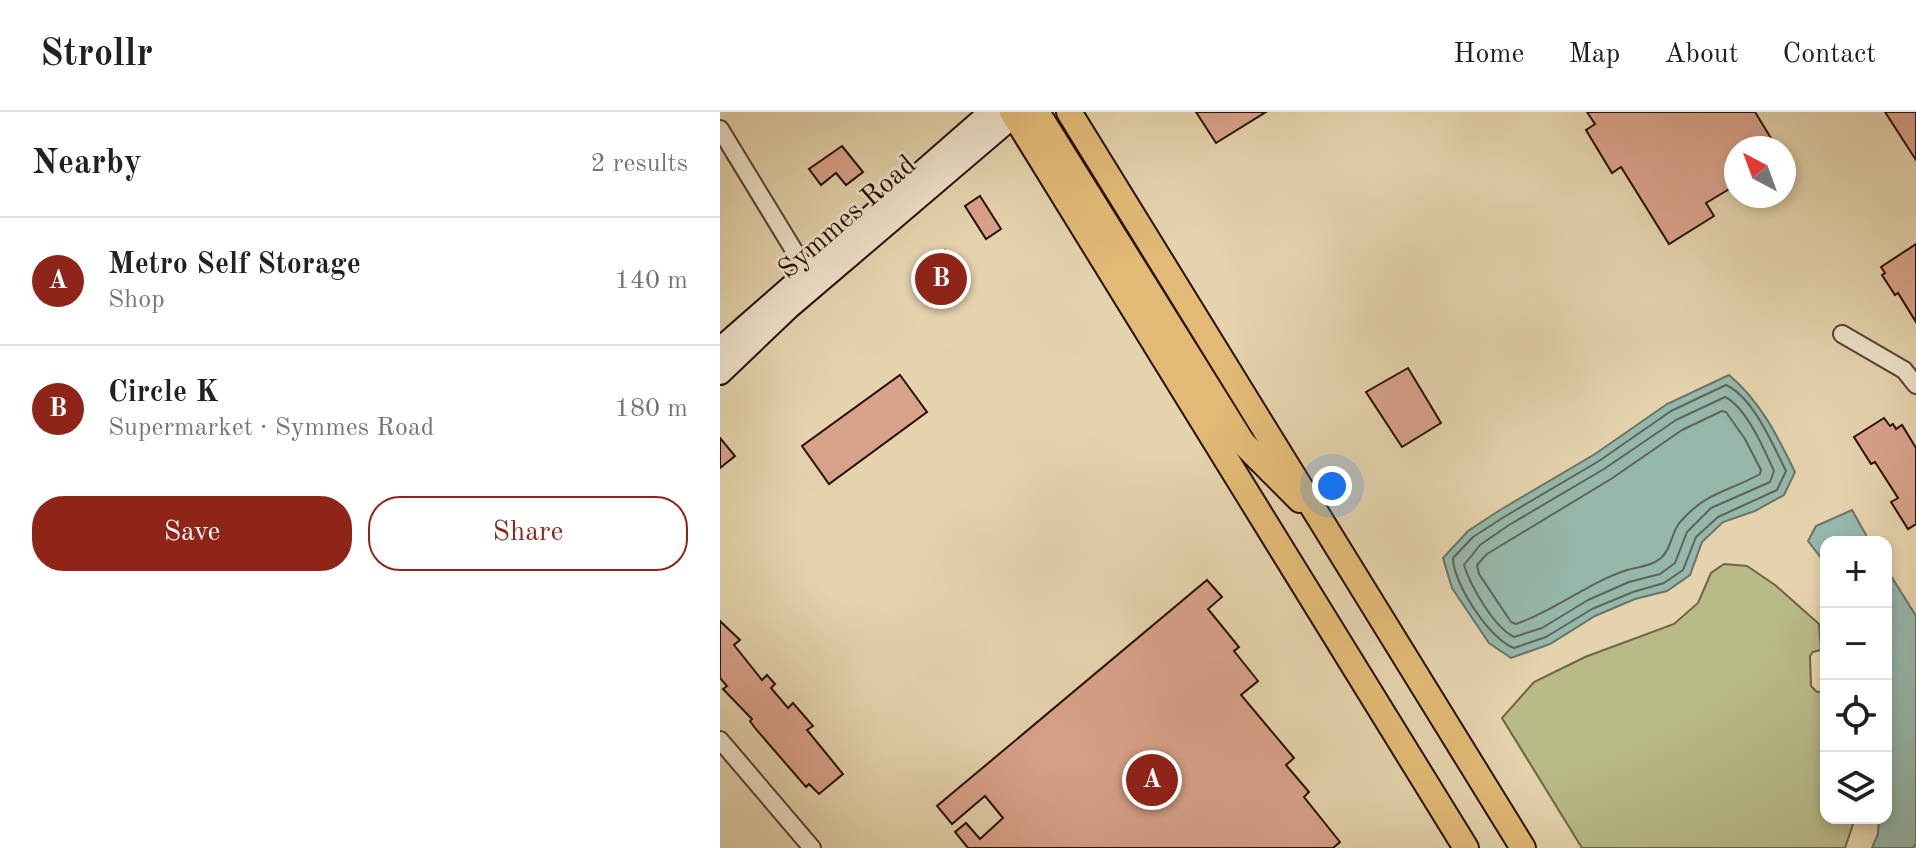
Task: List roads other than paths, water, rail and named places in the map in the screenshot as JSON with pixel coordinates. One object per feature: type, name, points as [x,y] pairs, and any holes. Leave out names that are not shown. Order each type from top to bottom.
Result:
[{"type":"main road","points":[[1069,112],[1523,848]]},
{"type":"main road","points":[[1014,113],[1243,443],[1273,476],[1320,517]]},
{"type":"main road","points":[[1014,113],[1466,848]]},
{"type":"street","name":"Symmes Road","points":[[720,349],[1014,113]]},
{"type":"street","points":[[720,129],[813,276]]},
{"type":"street","name":"Symmes Road","points":[[720,373],[813,276]]},
{"type":"street","points":[[1842,334],[1904,370],[1916,385]]},
{"type":"street","points":[[720,740],[812,848]]},
{"type":"water","points":[[1729,375],[1759,407],[1795,472],[1784,495],[1755,511],[1723,522],[1702,542],[1690,575],[1667,591],[1635,599],[1595,616],[1550,644],[1511,658],[1489,643],[1452,588],[1443,558],[1468,531],[1500,510],[1595,454],[1667,404]]},
{"type":"water","points":[[1852,510],[1867,536],[1820,536],[1820,557],[1808,541],[1816,526]]},
{"type":"water","points":[[1892,578],[1916,616],[1916,845],[1912,848],[1872,848],[1879,824],[1892,824]]},
{"type":"place","name":"Circle K","points":[[941,279]]},
{"type":"place","name":"Metro Self Storage","points":[[1152,780]]}]
